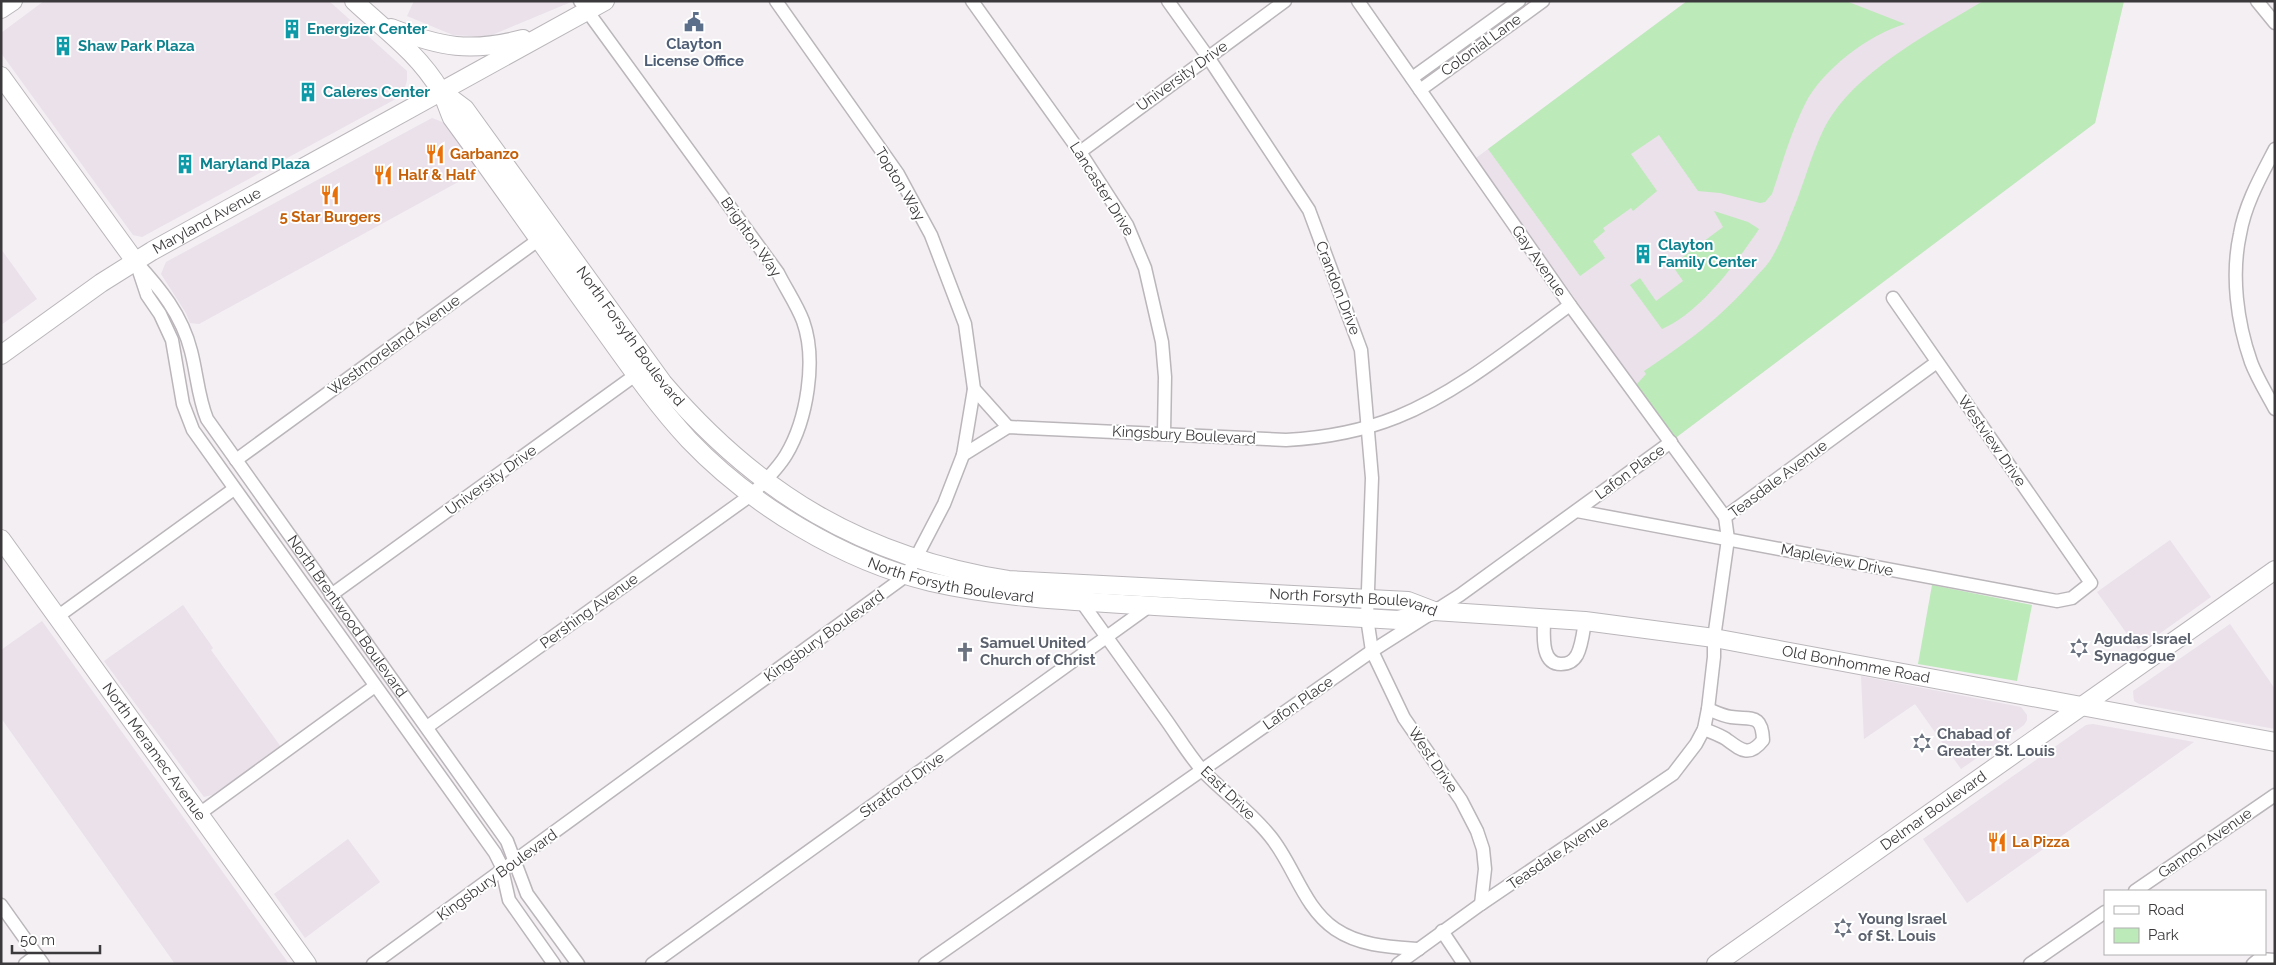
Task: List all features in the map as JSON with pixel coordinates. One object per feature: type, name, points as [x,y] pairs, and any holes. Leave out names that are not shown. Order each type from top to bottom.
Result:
[{"type":"street","points":[[1,10],[13,1]]},
{"type":"street","name":"North Forsyth Boulevard","points":[[354,1],[407,47],[442,92],[452,118],[546,235],[692,442],[751,495],[834,545],[907,575],[991,593],[1082,602],[1398,620],[1434,611]]},
{"type":"street","name":"Maryland Avenue","points":[[1,354],[135,261],[546,34],[584,6],[605,1]]},
{"type":"street","name":"Topton Way","points":[[776,1],[898,174],[931,235],[965,324],[974,389],[963,455]]},
{"type":"street","name":"Lancaster Drive","points":[[972,1],[1080,152],[1127,225],[1145,268],[1162,342],[1165,377],[1164,433]]},
{"type":"street","name":"Crandon Drive","points":[[1168,1],[1208,57],[1309,210],[1361,350],[1369,426],[1372,500],[1368,618]]},
{"type":"street","name":"University Drive","points":[[1080,152],[1285,1]]},
{"type":"street","name":"Gay Avenue","points":[[1358,1],[1570,306],[1726,517]]},
{"type":"street","name":"Colonial Lane","points":[[1412,78],[1519,1]]},
{"type":"street","name":"Colonial Lane","points":[[1420,90],[1530,6],[1543,1]]},
{"type":"street","points":[[2257,1],[2275,23]]},
{"type":"street","name":"Brighton Way","points":[[584,6],[778,274],[803,321],[810,369],[802,416],[786,455],[751,495]]},
{"type":"street","points":[[379,24],[441,44],[465,47],[494,46],[546,34]]},
{"type":"street","name":"North Brentwood Boulevard","points":[[1,76],[135,261],[159,287],[174,309],[187,336],[205,412],[236,460],[331,595],[507,841],[527,894],[578,964]]},
{"type":"street","points":[[2275,149],[2254,190],[2242,226],[2236,278],[2240,318],[2251,362],[2275,409]]},
{"type":"street","name":"Westmoreland Avenue","points":[[236,460],[546,235]]},
{"type":"street","name":"North Brentwood Boulevard","points":[[135,261],[147,295],[160,314],[172,340],[183,404],[189,423],[234,489],[495,853],[502,871],[509,900],[554,964]]},
{"type":"street","name":"Westview Drive","points":[[1893,298],[2091,583]]},
{"type":"street","name":"Kingsbury Boulevard","points":[[1008,427],[1286,440],[1326,436],[1397,417],[1439,396],[1570,306]]},
{"type":"street","name":"Teasdale Avenue","points":[[1398,964],[1481,904],[1673,774],[1696,744],[1704,729],[1728,539],[1726,517],[1937,362]]},
{"type":"street","name":"North Forsyth Boulevard","points":[[643,370],[675,397],[706,430],[765,481],[806,510],[877,545],[915,559],[977,575],[1008,580],[1069,585],[1408,601],[1434,611]]},
{"type":"street","name":"University Drive","points":[[331,595],[643,370]]},
{"type":"street","points":[[963,455],[1008,427],[974,389]]},
{"type":"street","name":"Lafon Place","points":[[925,964],[1372,652],[1460,595],[1671,442]]},
{"type":"street","name":"Kingsbury Boulevard","points":[[373,964],[516,862],[907,575],[944,504],[963,455]]},
{"type":"street","points":[[57,617],[234,489]]},
{"type":"street","name":"Pershing Avenue","points":[[427,727],[751,495]]},
{"type":"street","name":"Mapleview Drive","points":[[1577,511],[2057,601],[2072,598],[2091,583]]},
{"type":"street","name":"North Meramec Avenue","points":[[1,539],[308,964]]},
{"type":"street","name":"Delmar Boulevard","points":[[1716,964],[2275,570]]},
{"type":"street","name":"East Drive","points":[[1069,585],[1202,770],[1237,801],[1271,838],[1292,870],[1307,898],[1326,921],[1336,930],[1360,942],[1394,948],[1419,949]]},
{"type":"street","name":"Stratford Drive","points":[[652,964],[1151,606]]},
{"type":"street","name":"Old Bonhomme Road","points":[[1434,611],[1584,621],[1714,638],[2275,742]]},
{"type":"street","name":"West Drive","points":[[1368,618],[1372,652],[1404,718],[1460,800],[1477,831],[1486,869],[1481,904]]},
{"type":"street","points":[[1544,619],[1543,642],[1545,652],[1550,659],[1558,664],[1568,664],[1576,658],[1580,648],[1584,621]]},
{"type":"street","points":[[199,814],[375,686]]},
{"type":"street","points":[[1704,729],[1725,738],[1737,749],[1748,751],[1757,748],[1763,740],[1763,728],[1759,722],[1749,717],[1731,717],[1708,709]]},
{"type":"street","name":"Gannon Avenue","points":[[2136,890],[2275,795]]},
{"type":"street","points":[[1,905],[40,959],[25,964]]},
{"type":"street","points":[[2030,964],[2104,913]]},
{"type":"street","points":[[1442,931],[1464,964]]},
{"type":"street","points":[[2253,964],[2259,959],[2275,960]]},
{"type":"shaded area","points":[[44,1],[329,1],[407,71],[407,80],[403,95],[142,237],[133,235],[1,53],[1,33]]},
{"type":"shaded area","points":[[414,1],[571,2],[487,37],[453,35],[407,16]]},
{"type":"shaded area","points":[[1687,1],[2124,1],[2095,123],[1674,439],[1476,158]]},
{"type":"shaded area","points":[[432,118],[445,123],[480,170],[199,324],[190,323],[186,313],[161,274],[166,262]]},
{"type":"shaded area","points":[[1,249],[37,299],[1,325]]},
{"type":"shaded area","points":[[2170,540],[2211,597],[2138,649],[2097,592]]},
{"type":"shaded area","points":[[183,605],[213,648],[211,650],[281,747],[212,795],[204,797],[104,661]]},
{"type":"shaded area","points":[[42,621],[289,964],[175,964],[1,718],[1,650]]},
{"type":"shaded area","points":[[2230,624],[2275,689],[2275,729],[2139,704],[2134,701],[2133,691]]},
{"type":"shaded area","points":[[1861,676],[2021,707],[2027,715],[2027,720],[2024,725],[1961,769],[1915,704],[1864,739]]},
{"type":"shaded area","points":[[2093,724],[2194,742],[1967,903],[1923,839],[2086,725]]},
{"type":"shaded area","points":[[348,839],[380,882],[305,938],[274,894]]},
{"type":"green space","points":[[1687,1],[1846,1],[1905,24],[1877,36],[1848,55],[1835,66],[1813,91],[1795,126],[1772,194],[1765,202],[1760,203],[1720,193],[1698,191],[1659,135],[1631,154],[1657,191],[1633,211],[1631,208],[1603,228],[1605,231],[1593,241],[1605,258],[1580,276],[1488,149]]},
{"type":"green space","points":[[1983,1],[2124,1],[2095,123],[1674,439],[1636,385],[1646,374],[1644,371],[1674,351],[1716,318],[1742,293],[1769,262],[1784,233],[1820,138],[1832,115],[1846,97],[1881,65]]},
{"type":"green space","points":[[1523,4],[1526,4],[1527,7],[1439,69],[1436,68]]},
{"type":"green space","points":[[1714,211],[1748,222],[1759,229],[1740,257],[1704,299],[1676,321],[1662,329],[1630,285],[1640,278],[1656,301],[1683,281],[1672,265],[1723,227]]},
{"type":"green space","points":[[1932,585],[2032,605],[2017,681],[1918,664]]},
{"type":"place","name":"Clayton License Office","points":[[694,22]]},
{"type":"place","name":"Energizer Center","points":[[292,29]]},
{"type":"place","name":"Shaw Park Plaza","points":[[63,46]]},
{"type":"place","name":"Caleres Center","points":[[308,92]]},
{"type":"place","name":"Garbanzo","points":[[435,154]]},
{"type":"place","name":"Maryland Plaza","points":[[185,164]]},
{"type":"place","name":"Half & Half","points":[[383,175]]},
{"type":"place","name":"5 Star Burgers","points":[[330,195]]},
{"type":"place","name":"Clayton Family Center","points":[[1643,254]]},
{"type":"place","name":"Agudas Israel Synagogue","points":[[2079,648]]},
{"type":"place","name":"Samuel United Church of Christ","points":[[965,652]]},
{"type":"place","name":"Chabad of Greater St. Louis","points":[[1922,743]]},
{"type":"place","name":"La Pizza","points":[[1997,842]]},
{"type":"place","name":"Young Israel of St. Louis","points":[[1843,928]]}]
